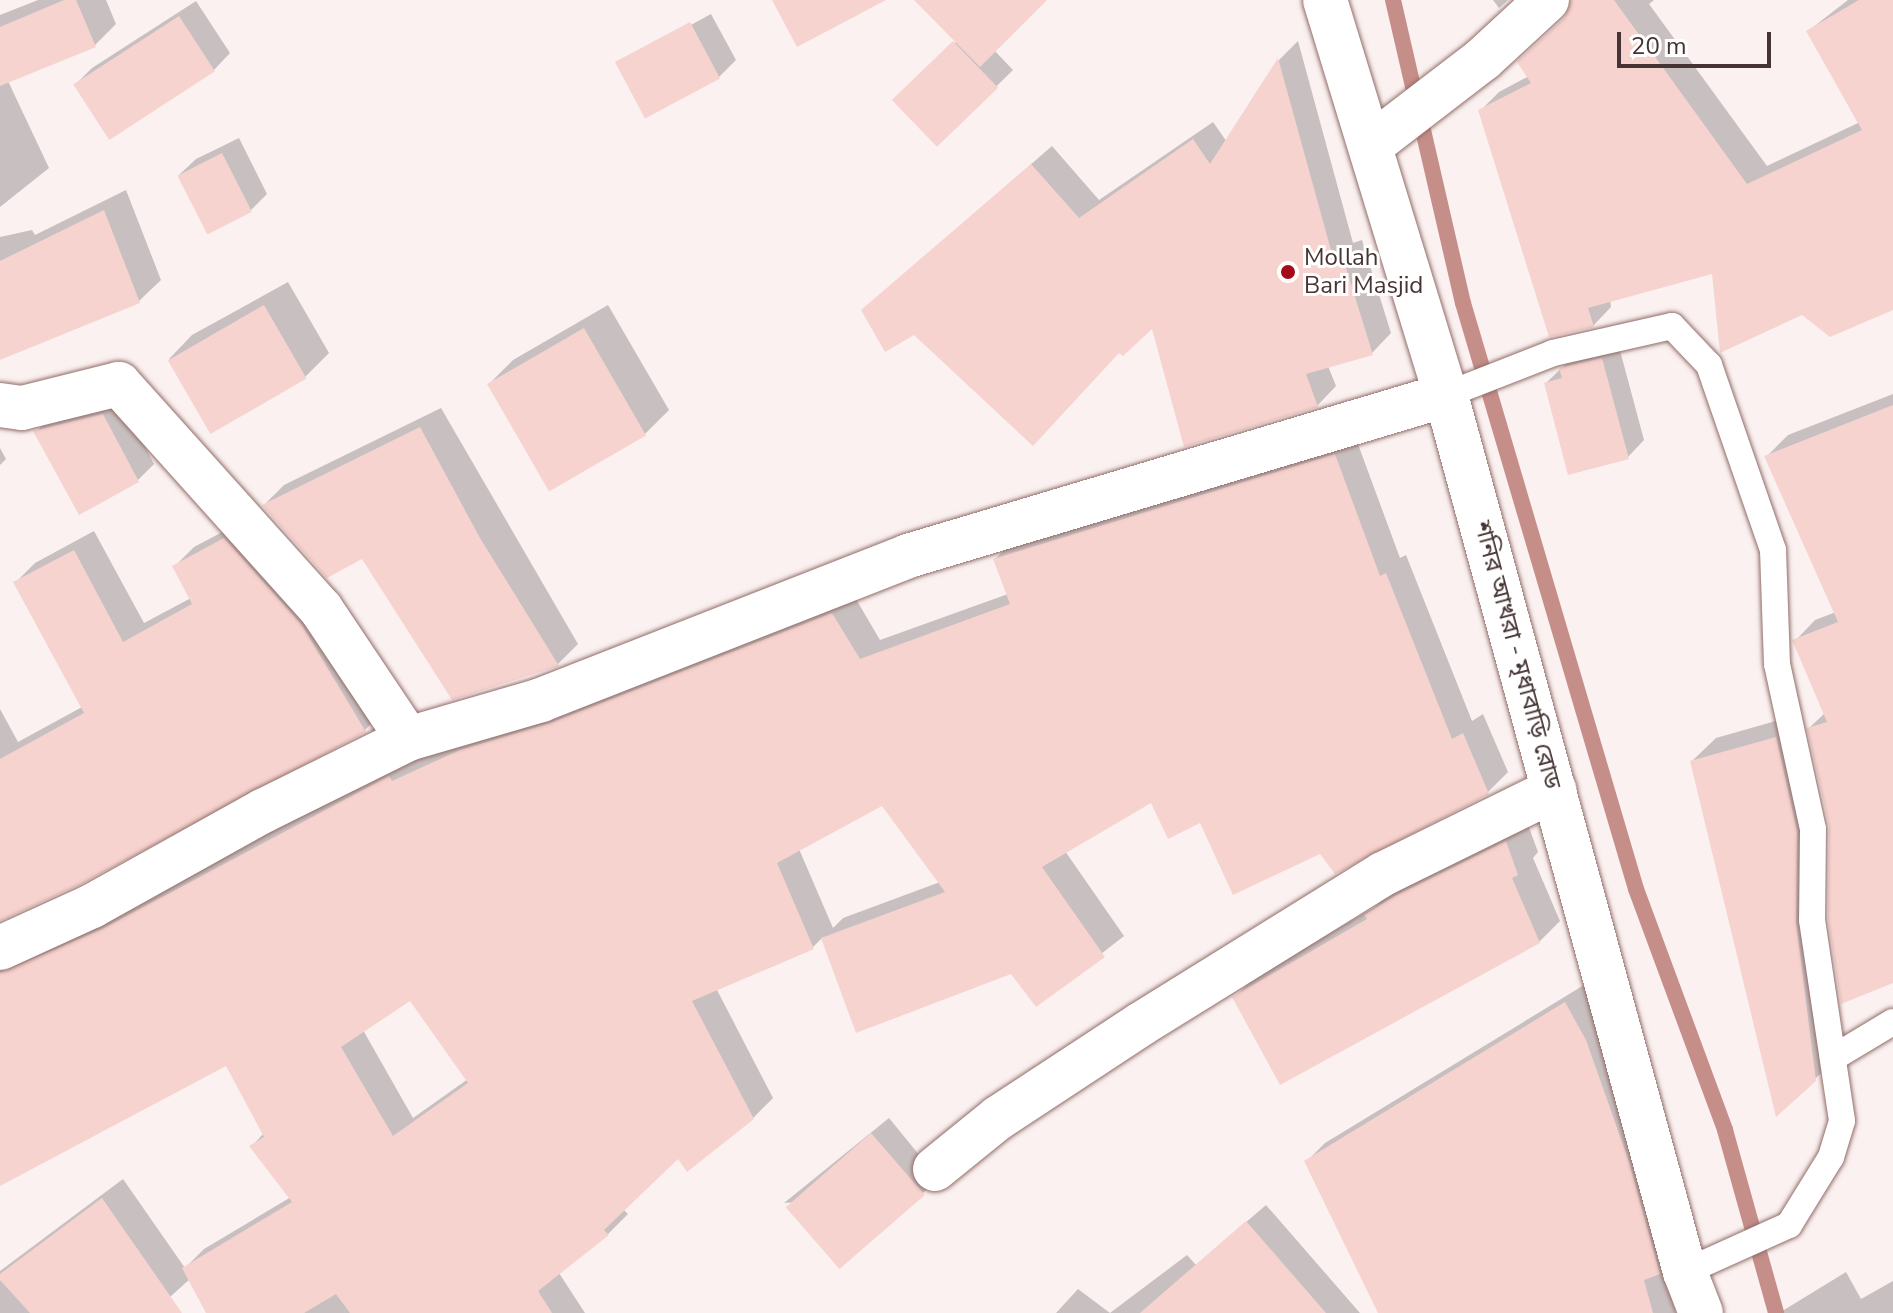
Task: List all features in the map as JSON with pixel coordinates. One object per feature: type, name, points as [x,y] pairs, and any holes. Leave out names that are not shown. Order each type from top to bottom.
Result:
[{"type":"street","name":"শনির আখরা - মৃধাবাড়ি রোড","points":[[1325,0],[1384,135],[1446,395],[1554,790],[1696,1268],[1701,1313]]},
{"type":"street","points":[[1384,135],[1483,59],[1547,0]]},
{"type":"street","points":[[0,405],[22,408],[119,384],[321,609],[408,739]]},
{"type":"street","points":[[0,948],[92,906],[263,811],[408,739],[541,700],[908,556],[1446,395]]},
{"type":"street","points":[[935,1169],[998,1118],[1089,1058],[1383,874],[1554,790]]},
{"type":"lane","points":[[1446,395],[1553,353],[1672,326],[1709,365],[1773,550],[1777,664],[1813,829],[1812,920],[1842,1121],[1831,1157],[1789,1225],[1696,1268]]},
{"type":"lane","points":[[1833,1058],[1893,1022]]},
{"type":"building","points":[[64,0],[76,0],[96,47],[0,86],[0,27]]},
{"type":"building","points":[[772,0],[886,0],[797,47]]},
{"type":"building","points":[[914,0],[1047,0],[980,67]]},
{"type":"building","points":[[1571,0],[1614,0],[1747,184],[1862,130],[1806,31],[1859,0],[1893,0],[1893,310],[1830,337],[1802,315],[1720,353],[1712,274],[1588,308],[1594,327],[1549,337],[1478,110],[1531,83],[1517,62],[1564,18]]},
{"type":"building","points":[[179,16],[215,71],[109,140],[73,85]]},
{"type":"building","points":[[690,22],[720,79],[645,118],[615,62]]},
{"type":"building","points":[[953,41],[998,88],[937,147],[892,100]]},
{"type":"building","points":[[1278,58],[1334,261],[1343,258],[1373,355],[1306,374],[1318,407],[1184,447],[1152,329],[1123,356],[1119,353],[1033,446],[914,335],[885,352],[861,310],[1031,164],[1079,218],[1193,139],[1210,164]]},
{"type":"building","points":[[222,153],[252,212],[207,235],[177,176]]},
{"type":"building","points":[[104,210],[140,303],[0,360],[0,261]]},
{"type":"building","points":[[264,305],[306,379],[210,434],[168,360]]},
{"type":"building","points":[[584,328],[646,435],[549,491],[487,384]]},
{"type":"building","points":[[1602,358],[1629,459],[1568,475],[1544,383],[1562,378],[1559,368]]},
{"type":"building","points":[[1893,405],[1893,983],[1841,1004],[1828,919],[1829,826],[1807,728],[1827,722],[1792,640],[1838,622],[1764,456]]},
{"type":"building","points":[[103,414],[139,482],[79,515],[33,431]]},
{"type":"building","points":[[420,427],[480,538],[559,666],[452,700],[362,559],[327,578],[262,505]]},
{"type":"building","points":[[1335,454],[1380,576],[1386,573],[1452,739],[1463,733],[1489,794],[1335,874],[1320,854],[1233,895],[1200,823],[1168,839],[1151,803],[1042,867],[1105,957],[1036,1007],[1011,974],[856,1033],[821,938],[945,892],[882,806],[777,863],[814,949],[692,1001],[754,1119],[687,1172],[678,1159],[604,1230],[609,1235],[538,1291],[552,1313],[350,1313],[336,1294],[304,1313],[206,1313],[182,1268],[292,1202],[249,1146],[264,1137],[226,1066],[0,1186],[0,973],[102,929],[389,776],[392,781],[460,750],[550,723],[832,613],[860,659],[1010,604],[993,559]],"holes":[[[410,1001],[468,1083],[393,1136],[341,1047]]]},
{"type":"building","points":[[224,538],[301,624],[366,732],[81,884],[0,921],[0,759],[84,713],[13,582],[74,550],[123,642],[192,604],[172,566]]},
{"type":"building","points":[[1776,737],[1797,831],[1796,922],[1816,1081],[1776,1117],[1690,761]]},
{"type":"building","points":[[1506,841],[1518,875],[1512,878],[1540,943],[1280,1085],[1232,997],[1367,919],[1364,915],[1395,896]]},
{"type":"building","points":[[1565,1002],[1586,1040],[1628,1159],[1660,1274],[1644,1280],[1653,1313],[1378,1313],[1304,1161]]},
{"type":"building","points":[[871,1133],[925,1195],[840,1269],[786,1207]]},
{"type":"building","points":[[102,1198],[182,1313],[30,1313],[0,1280],[0,1274]]},
{"type":"building","points":[[1246,1221],[1326,1313],[1140,1313]]},
{"type":"waterway","points":[[1393,0],[1463,303],[1636,889],[1725,1130],[1776,1313]]},
{"type":"place","name":"Mollah Bari Masjid","points":[[1288,272]]}]
